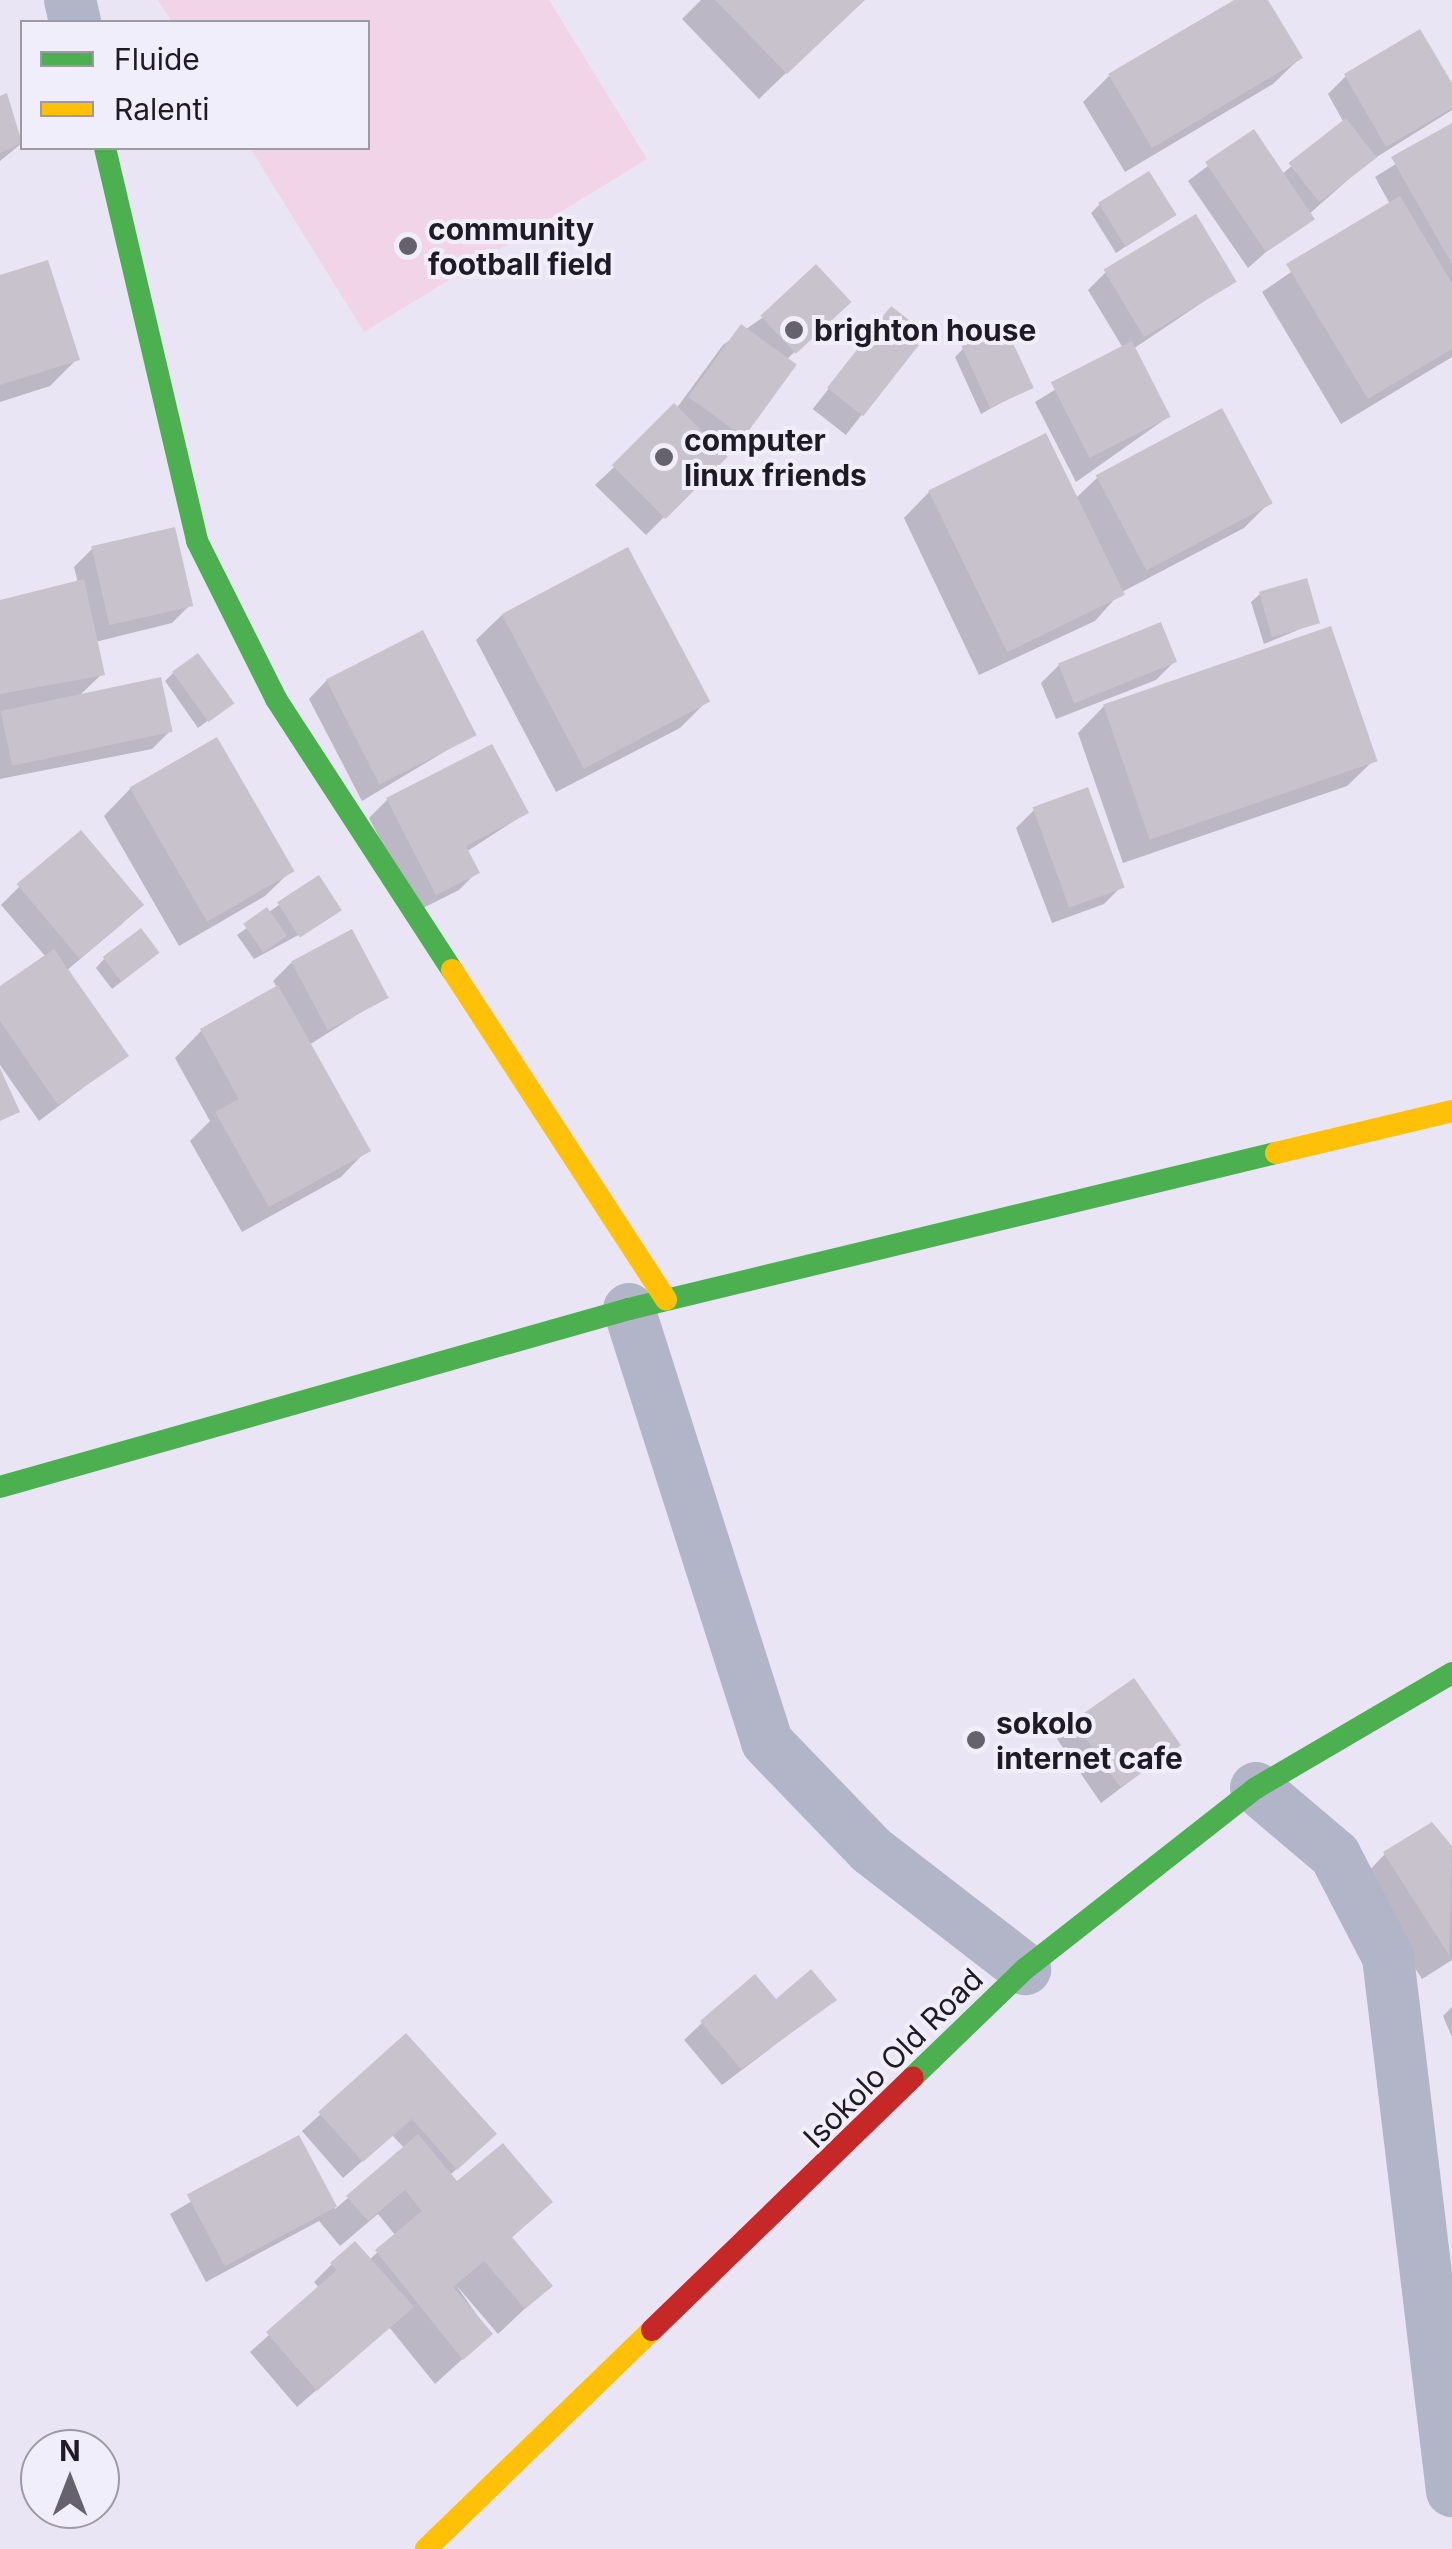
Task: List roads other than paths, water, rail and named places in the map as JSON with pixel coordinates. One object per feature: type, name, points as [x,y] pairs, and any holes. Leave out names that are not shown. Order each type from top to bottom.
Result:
[{"type":"main road","points":[[105,150],[197,541],[276,700],[648,1305]]},
{"type":"main road","points":[[0,1487],[648,1305],[1452,1111]]},
{"type":"main road","name":"Isokolo Old Road","points":[[426,2549],[1025,1969],[1256,1788],[1452,1673]]},
{"type":"street","points":[[648,1305],[767,1742],[871,1850],[1025,1969]]},
{"type":"street","points":[[1256,1788],[1336,1855],[1388,1957],[1452,2491]]},
{"type":"place","name":"community football field","points":[[408,246]]},
{"type":"place","name":"brighton house","points":[[794,330]]},
{"type":"place","name":"computer linux friends","points":[[664,457]]},
{"type":"place","name":"sokolo internet cafe","points":[[976,1740]]}]
